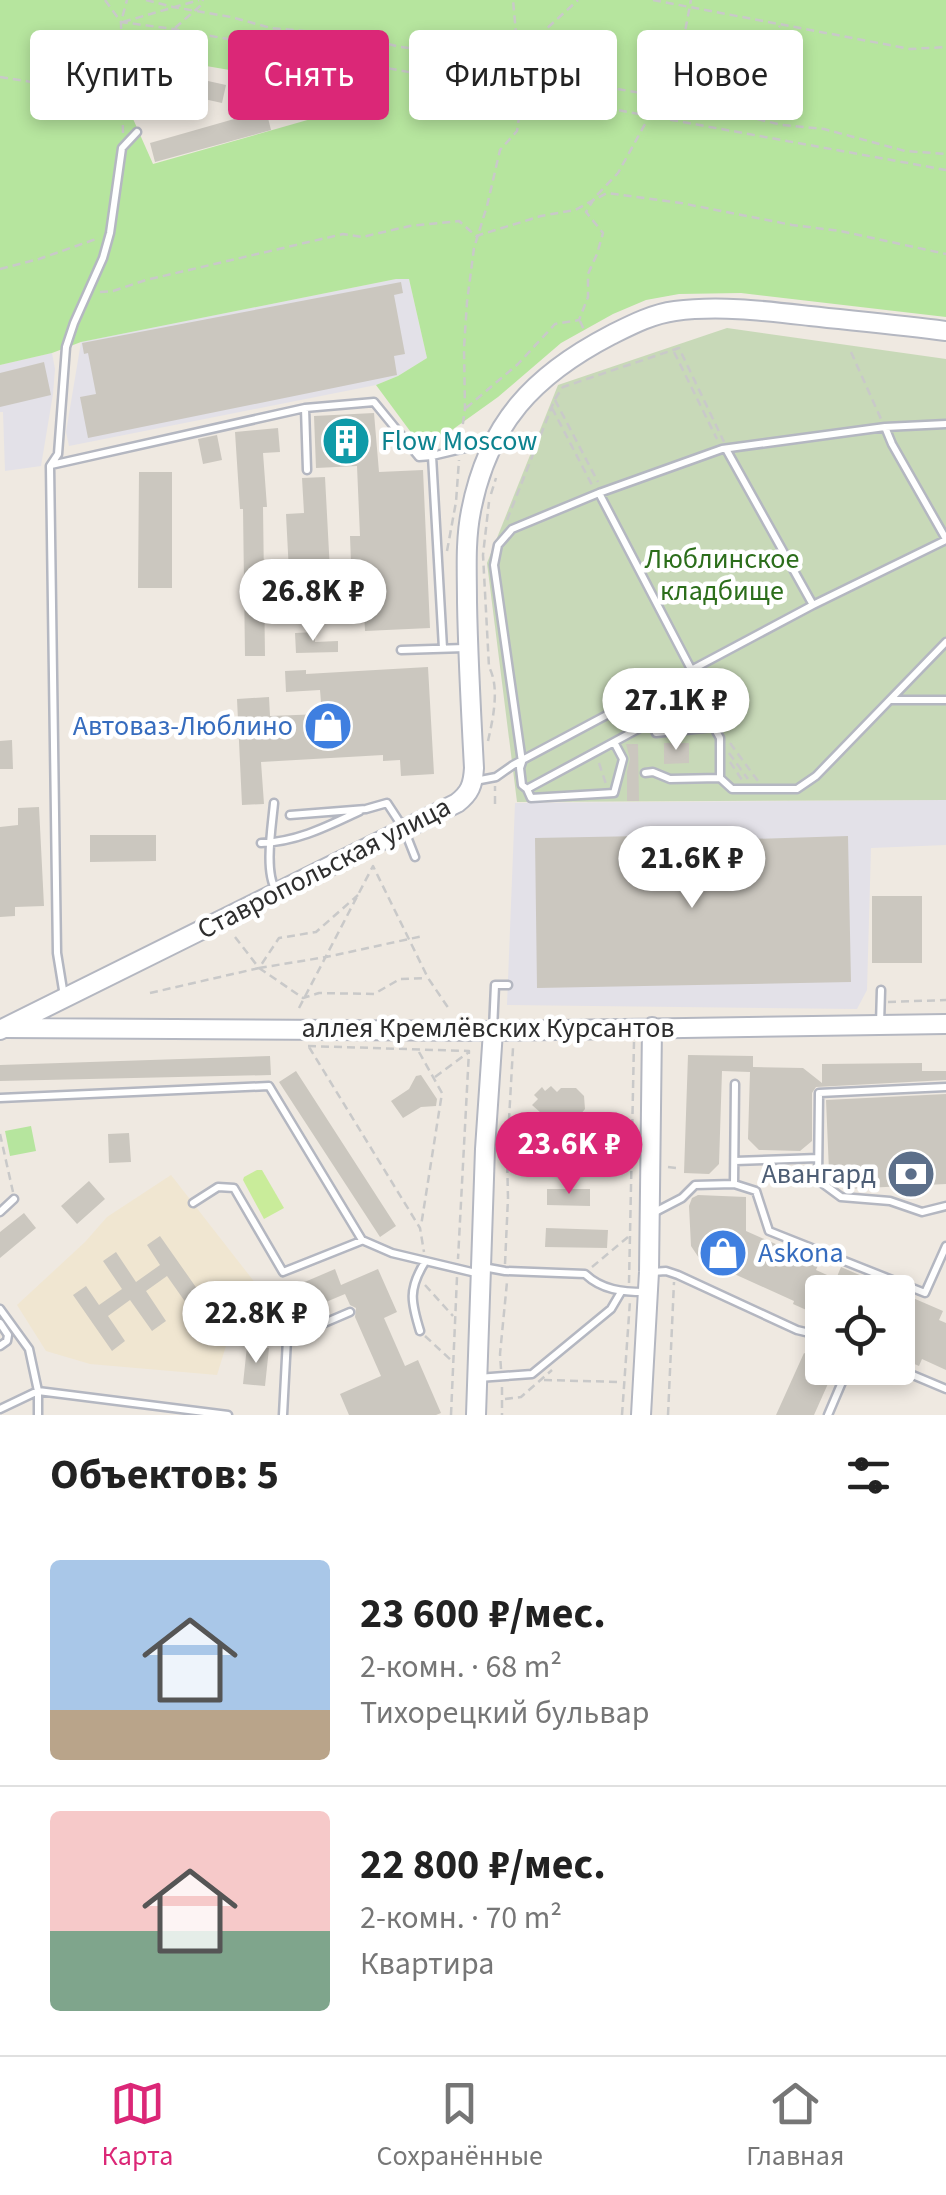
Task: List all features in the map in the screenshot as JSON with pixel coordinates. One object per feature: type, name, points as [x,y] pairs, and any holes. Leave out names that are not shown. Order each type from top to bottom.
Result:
[{"type":"street","name":"Ставропольская улица","points":[[3,1029],[466,795],[473,782],[468,530],[476,486],[496,437],[515,406],[567,361],[636,323],[669,312],[702,308],[946,331]]},
{"type":"street","points":[[71,994],[70,1009],[82,1029]]},
{"type":"street","points":[[40,1009],[51,1025],[62,1029]]},
{"type":"street","name":"аллея Кремлёвских Курсантов","points":[[3,1029],[493,1031],[946,1024]]},
{"type":"street","points":[[641,1415],[639,1292],[648,1272],[652,1028]]},
{"type":"street","points":[[476,1415],[493,1031]]},
{"type":"lane","points":[[71,994],[62,963],[50,466],[58,454],[66,347],[103,258],[122,148],[137,132]]},
{"type":"lane","points":[[50,466],[305,408],[374,402],[419,457],[470,448],[496,437]]},
{"type":"lane","points":[[305,408],[307,470]]},
{"type":"lane","points":[[614,742],[622,759],[614,792],[532,798],[522,785],[494,565],[498,545],[512,529],[724,449],[885,427],[946,424]]},
{"type":"lane","points":[[473,782],[496,777],[813,604],[946,539],[885,427]]},
{"type":"lane","points":[[470,448],[487,458]]},
{"type":"lane","points":[[724,449],[813,604]]},
{"type":"lane","points":[[432,456],[442,648]]},
{"type":"lane","points":[[600,493],[692,670],[697,698],[721,747],[720,778]]},
{"type":"lane","points":[[644,773],[670,778],[720,778],[732,789],[797,789],[816,776],[946,642]]},
{"type":"lane","points":[[401,650],[468,648]]},
{"type":"lane","points":[[528,789],[697,698]]},
{"type":"lane","points":[[638,699],[656,733],[714,727]]},
{"type":"lane","points":[[890,700],[946,700]]},
{"type":"lane","points":[[290,815],[387,803],[416,857]]},
{"type":"lane","points":[[274,804],[271,884],[277,892]]},
{"type":"lane","points":[[261,843],[286,841],[317,831],[366,808]]},
{"type":"lane","points":[[493,1031],[495,986],[508,985]]},
{"type":"lane","points":[[880,1025],[881,990]]},
{"type":"lane","points":[[734,1184],[736,1084]]},
{"type":"lane","points":[[0,1098],[269,1086],[362,1240],[392,1253],[458,1269],[586,1274],[595,1283],[621,1292],[639,1292]]},
{"type":"lane","points":[[946,1088],[819,1093],[818,1158],[818,1180],[841,1197],[890,1201],[922,1212],[946,1206]]},
{"type":"lane","points":[[734,1161],[818,1158]]},
{"type":"lane","points":[[649,1214],[682,1198],[695,1185],[734,1184],[756,1191],[769,1231],[925,1293],[946,1246]]},
{"type":"lane","points":[[193,1203],[218,1187],[234,1188],[283,1272],[362,1240]]},
{"type":"lane","points":[[0,1212],[14,1199]]},
{"type":"lane","points":[[420,1332],[410,1301],[416,1276],[425,1262]]},
{"type":"lane","points":[[648,1272],[675,1274],[805,1332]]},
{"type":"lane","points":[[477,1378],[532,1374],[611,1309],[621,1292]]},
{"type":"lane","points":[[0,1309],[29,1350],[38,1391],[38,1415]]},
{"type":"lane","points":[[259,1337],[287,1339],[350,1312]]},
{"type":"lane","points":[[0,1323],[8,1334],[7,1341],[0,1346]]},
{"type":"lane","points":[[283,1415],[287,1339]]},
{"type":"lane","points":[[915,1376],[946,1389]]},
{"type":"lane","points":[[828,1415],[841,1385]]},
{"type":"lane","points":[[0,1409],[38,1391],[228,1415]]},
{"type":"path","points":[[105,0],[121,22],[409,71]]},
{"type":"path","points":[[121,30],[127,0]]},
{"type":"path","points":[[146,0],[271,28],[358,36],[409,48]]},
{"type":"path","points":[[121,22],[201,0]]},
{"type":"path","points":[[174,29],[196,10],[201,0]]},
{"type":"path","points":[[513,0],[516,30]]},
{"type":"path","points":[[545,30],[578,0]]},
{"type":"path","points":[[653,0],[910,48],[946,46]]},
{"type":"path","points":[[686,30],[691,0]]},
{"type":"path","points":[[775,30],[781,25]]},
{"type":"path","points":[[0,78],[30,82]]},
{"type":"path","points":[[122,148],[123,120]]},
{"type":"path","points":[[447,550],[465,409],[464,348],[476,236],[500,150],[517,132],[519,120]]},
{"type":"path","points":[[584,330],[579,320],[588,297],[588,274],[603,233],[586,212],[618,173],[648,120]]},
{"type":"path","points":[[672,120],[946,170]]},
{"type":"path","points":[[760,120],[824,128],[906,151],[946,154]]},
{"type":"path","points":[[476,236],[575,210],[607,193],[681,202],[946,254]]},
{"type":"path","points":[[88,293],[113,291],[344,234],[362,237],[458,221],[476,236]]},
{"type":"path","points":[[0,269],[110,233]]},
{"type":"path","points":[[465,409],[518,364],[555,324],[579,320]]},
{"type":"path","points":[[498,545],[563,387],[679,348],[723,437],[724,449]]},
{"type":"path","points":[[851,352],[885,427]]},
{"type":"path","points":[[555,399],[600,493]]},
{"type":"path","points":[[552,406],[600,493]]},
{"type":"path","points":[[485,750],[495,693],[489,667],[483,555],[496,477]]},
{"type":"path","points":[[721,747],[726,738],[765,791]]},
{"type":"path","points":[[721,747],[726,747],[752,790]]},
{"type":"path","points":[[721,747],[752,790]]},
{"type":"path","points":[[596,752],[608,793]]},
{"type":"path","points":[[495,804],[496,777]]},
{"type":"path","points":[[300,1008],[373,866],[428,978],[449,1009]]},
{"type":"path","points":[[259,968],[279,938],[316,932],[359,894]]},
{"type":"path","points":[[150,993],[424,936]]},
{"type":"path","points":[[236,937],[259,968],[304,998],[319,994],[374,994],[400,979],[428,978]]},
{"type":"path","points":[[880,1002],[946,1000]]},
{"type":"path","points":[[502,1415],[500,1354],[508,1282],[507,1155],[513,1041]]},
{"type":"path","points":[[622,1415],[623,1382],[639,1292],[628,1280],[636,1042]]},
{"type":"path","points":[[420,1228],[308,1046],[469,1052]]},
{"type":"path","points":[[418,1050],[442,1093],[420,1228],[425,1262]]},
{"type":"path","points":[[434,1078],[469,1052]]},
{"type":"path","points":[[451,1415],[469,1052]]},
{"type":"path","points":[[0,1134],[14,1199]]},
{"type":"path","points":[[668,1167],[677,1168]]},
{"type":"path","points":[[590,1269],[630,1236]]},
{"type":"path","points":[[668,1415],[675,1274]]},
{"type":"path","points":[[416,1276],[454,1318]]},
{"type":"path","points":[[420,1332],[453,1363]]},
{"type":"path","points":[[541,1380],[623,1382]]},
{"type":"shaded area","points":[[409,279],[427,358],[398,376],[376,385],[69,446],[66,432],[81,342]]},
{"type":"shaded area","points":[[52,353],[53,394],[41,466],[5,471],[0,365]]},
{"type":"shaded area","points":[[946,800],[946,845],[871,848],[867,990],[857,1009],[507,1005],[515,803]]},
{"type":"shaded area","points":[[171,1175],[263,1293],[267,1321],[229,1336],[217,1375],[90,1364],[46,1351],[17,1305],[107,1217]]},
{"type":"green space","points":[[0,0],[946,0],[946,317],[741,293],[679,294],[646,300],[561,343],[498,397],[424,450],[376,385],[427,358],[409,279],[81,342],[0,365]],"holes":[[[30,30],[208,30],[208,66],[228,70],[228,30],[389,30],[389,120],[307,120],[153,164],[134,120],[30,120]]]},
{"type":"green space","name":"Люблинское кладбище","points":[[727,328],[946,359],[946,800],[517,802],[487,563],[558,385]]},
{"type":"green space","points":[[31,1126],[36,1151],[10,1156],[5,1131]]},
{"type":"green space","points":[[262,1170],[284,1208],[264,1219],[243,1180]]},
{"type":"building","points":[[208,81],[226,85],[222,103],[208,100]]},
{"type":"building","points":[[231,120],[268,120],[271,130],[155,162],[150,143]]},
{"type":"building","points":[[401,282],[403,293],[394,295],[405,354],[394,356],[397,375],[88,438],[80,397],[96,394],[88,353],[84,354],[82,343]]},
{"type":"building","points":[[44,362],[51,395],[0,407],[0,373]]},
{"type":"building","points":[[374,413],[379,472],[423,470],[430,628],[365,631],[363,590],[352,590],[350,536],[360,536],[357,466],[316,468],[314,416]]},
{"type":"building","points":[[278,428],[280,452],[263,453],[267,507],[263,507],[265,656],[245,656],[243,509],[235,432]]},
{"type":"building","points":[[217,435],[222,460],[203,464],[198,439]]},
{"type":"building","points":[[139,472],[172,472],[172,588],[138,588]]},
{"type":"building","points":[[325,477],[331,590],[290,592],[286,514],[304,513],[302,478]]},
{"type":"building","points":[[315,632],[315,642],[338,641],[338,652],[296,653],[295,633]]},
{"type":"building","points":[[428,667],[434,774],[401,776],[400,760],[383,761],[383,755],[261,762],[264,804],[242,805],[237,699],[269,697],[270,716],[322,714],[320,690],[286,692],[285,671],[306,670],[306,674]]},
{"type":"building","points":[[12,740],[13,769],[0,769],[0,741]]},
{"type":"building","points":[[664,743],[689,743],[689,763],[664,764]]},
{"type":"building","points":[[626,744],[638,744],[639,801],[627,801],[630,759]]},
{"type":"building","points":[[39,807],[44,906],[15,907],[15,916],[0,917],[0,827],[18,825],[18,808]]},
{"type":"building","points":[[751,834],[751,839],[848,836],[851,982],[537,988],[535,838]]},
{"type":"building","points":[[90,835],[156,835],[156,861],[90,862]]},
{"type":"building","points":[[872,896],[922,896],[922,963],[872,963]]},
{"type":"building","points":[[688,1055],[753,1056],[753,1067],[803,1068],[822,1083],[822,1064],[922,1063],[922,1071],[946,1071],[946,1080],[816,1087],[812,1093],[812,1141],[800,1151],[759,1150],[748,1139],[750,1072],[722,1071],[719,1164],[709,1174],[684,1173]]},
{"type":"building","points":[[270,1056],[271,1075],[0,1081],[0,1065]]},
{"type":"building","points":[[296,1071],[396,1226],[380,1237],[279,1082]]},
{"type":"building","points":[[421,1075],[437,1099],[436,1106],[421,1107],[403,1118],[391,1101]]},
{"type":"building","points":[[551,1086],[557,1092],[561,1088],[576,1088],[584,1096],[585,1109],[580,1115],[586,1121],[581,1127],[584,1131],[576,1138],[573,1134],[566,1140],[558,1130],[553,1134],[549,1129],[542,1135],[534,1127],[541,1113],[532,1105],[538,1099],[534,1095],[542,1087],[545,1091]]},
{"type":"building","points":[[946,1094],[946,1184],[845,1189],[845,1171],[829,1171],[826,1100]]},
{"type":"building","points":[[129,1133],[131,1162],[109,1163],[108,1134]]},
{"type":"building","points":[[89,1181],[105,1199],[77,1224],[61,1206]]},
{"type":"building","points":[[547,1189],[590,1189],[590,1206],[547,1205]]},
{"type":"building","points":[[746,1197],[746,1231],[819,1263],[816,1270],[827,1275],[805,1275],[805,1309],[699,1258],[691,1246],[692,1198]]},
{"type":"building","points":[[24,1213],[36,1228],[0,1258],[0,1232]]},
{"type":"building","points":[[546,1228],[608,1230],[607,1248],[545,1247]]},
{"type":"building","points":[[160,1236],[200,1293],[186,1303],[167,1276],[146,1291],[166,1321],[152,1331],[130,1300],[108,1316],[125,1341],[112,1351],[73,1295],[86,1286],[99,1305],[122,1289],[103,1261],[116,1252],[136,1282],[160,1265],[147,1245]]},
{"type":"building","points":[[841,1267],[860,1275],[838,1275]]},
{"type":"building","points":[[335,1269],[341,1285],[378,1269],[397,1312],[384,1318],[405,1366],[418,1360],[441,1413],[349,1415],[340,1394],[381,1376],[355,1317],[356,1308],[345,1294],[283,1320],[272,1296]]},
{"type":"building","points":[[915,1299],[943,1311],[939,1320],[946,1323],[946,1370],[922,1359],[919,1366],[915,1364]]},
{"type":"building","points":[[247,1346],[269,1348],[265,1386],[243,1384]]},
{"type":"building","points":[[805,1353],[805,1385],[827,1385],[814,1415],[776,1415]]},
{"type":"place","name":"Flow Moscow","points":[[346,441]]},
{"type":"place","name":"Автоваз-Люблино","points":[[328,726]]},
{"type":"place","name":"Авангард","points":[[911,1174]]},
{"type":"place","name":"Askona","points":[[723,1253]]}]
